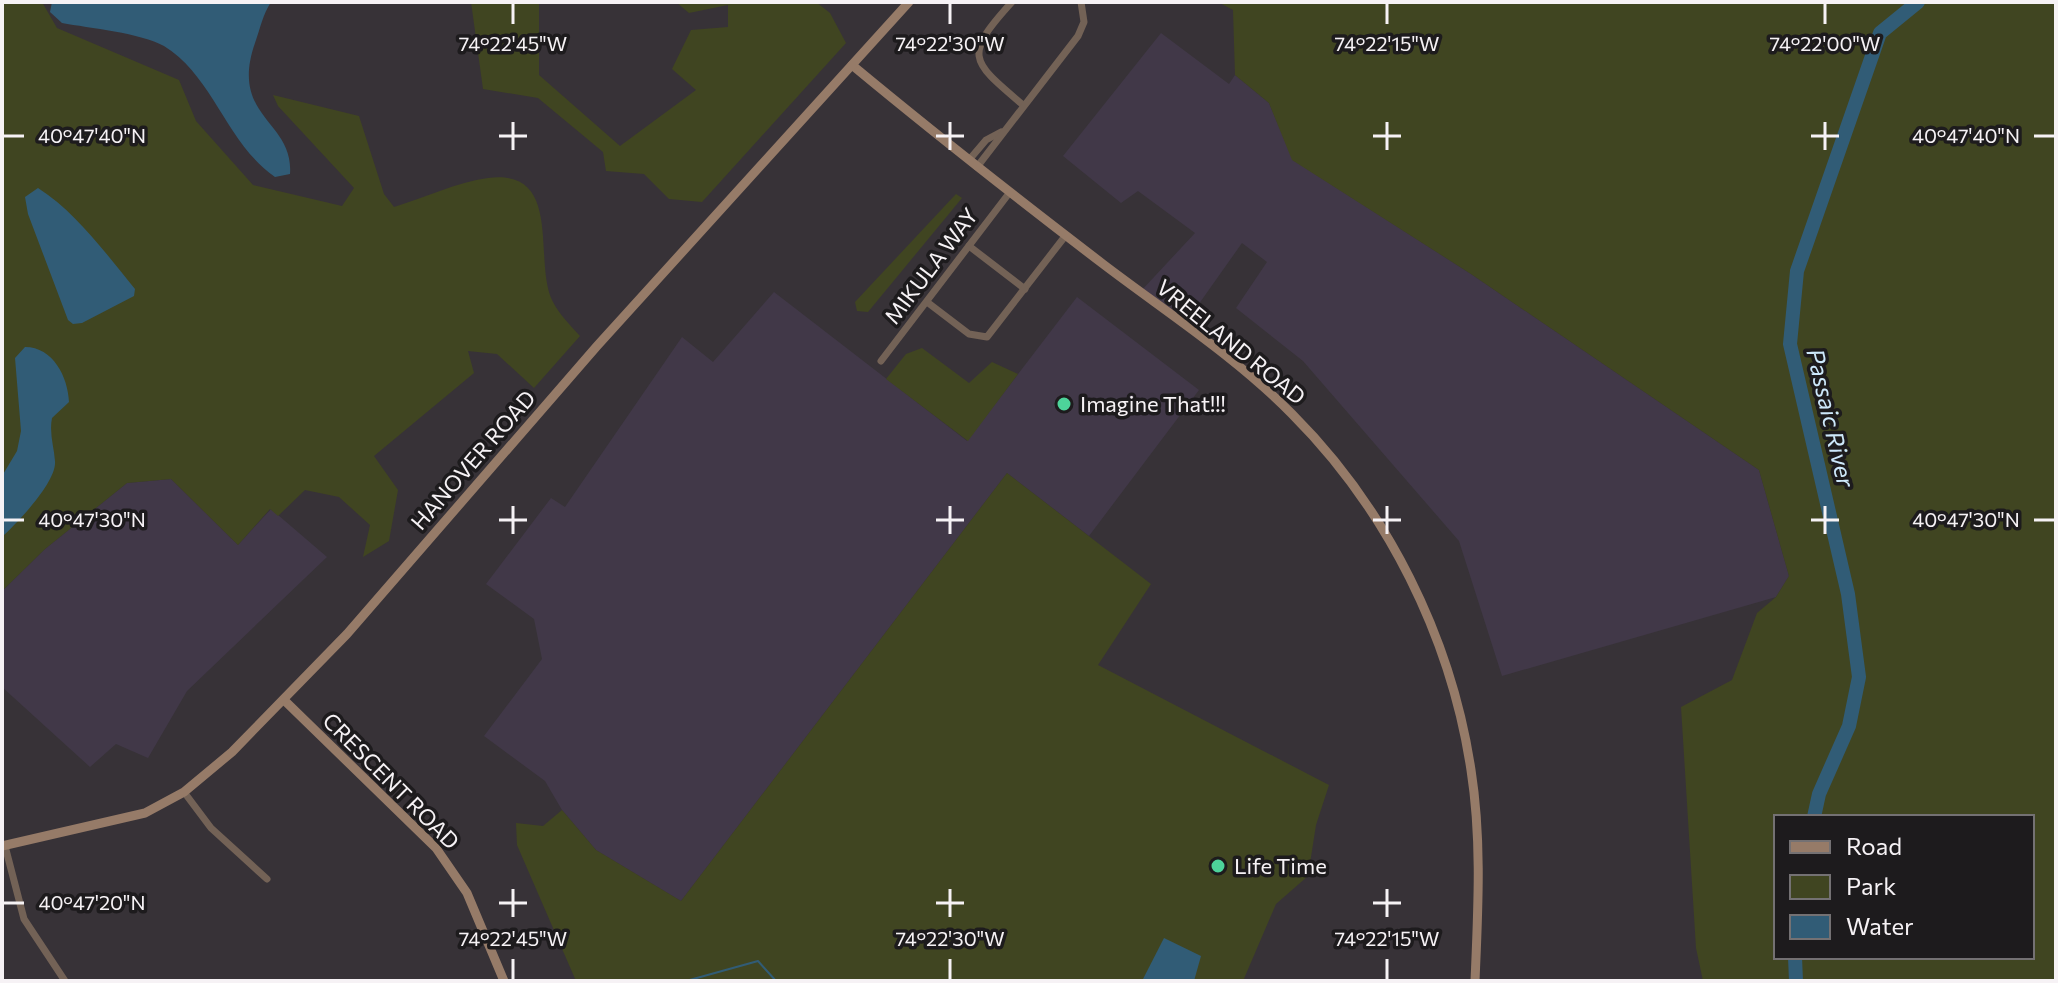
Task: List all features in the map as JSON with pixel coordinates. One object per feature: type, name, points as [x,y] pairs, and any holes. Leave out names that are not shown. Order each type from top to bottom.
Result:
[{"type":"street","name":"HANOVER ROAD","points":[[4,846],[134,817],[184,792],[232,752],[347,634],[597,346],[909,2]]},
{"type":"street","points":[[1012,2],[982,36],[979,55],[986,76],[1023,105]]},
{"type":"street","points":[[973,164],[1003,131],[1082,29],[1085,15],[1081,2]]},
{"type":"street","name":"VREELAND ROAD","points":[[852,65],[973,164],[1244,371],[1292,414],[1361,497],[1404,565],[1444,659],[1471,769],[1479,877],[1475,981]]},
{"type":"street","name":"MIKULA WAY","points":[[881,361],[1010,192]]},
{"type":"street","points":[[927,302],[969,334],[981,338],[992,333],[1066,235]]},
{"type":"street","points":[[969,246],[1025,289]]},
{"type":"street","name":"CRESCENT ROAD","points":[[284,700],[436,848],[467,893],[504,981]]},
{"type":"street","points":[[184,792],[211,828],[267,879]]},
{"type":"street","points":[[4,846],[24,919],[65,981]]},
{"type":"shaded area","points":[[1161,33],[1229,84],[1235,75],[1269,103],[1293,160],[1471,274],[1759,470],[1789,576],[1776,597],[1502,676],[1459,541],[1303,361],[1236,308],[1267,262],[1242,243],[1184,325],[1141,291],[1195,233],[1138,191],[1121,203],[1063,156]]},
{"type":"shaded area","points":[[774,292],[967,441],[1077,297],[1199,390],[1089,536],[1007,473],[681,901],[596,850],[562,810],[545,781],[484,736],[542,659],[534,619],[486,584],[551,498],[565,507],[682,337],[713,362]]},
{"type":"shaded area","points":[[171,479],[238,545],[271,509],[327,557],[187,691],[148,758],[116,744],[90,767],[2,687],[2,591],[45,549],[127,483]]},
{"type":"green space","points":[[2,2],[42,2],[57,28],[179,80],[196,121],[253,185],[342,206],[354,188],[278,106],[273,95],[359,116],[384,194],[394,207],[488,178],[512,179],[528,188],[537,203],[542,222],[547,285],[553,302],[580,336],[534,388],[497,354],[468,351],[474,373],[374,456],[398,490],[389,541],[363,557],[370,525],[339,497],[305,490],[278,516],[270,509],[238,545],[171,479],[127,483],[45,549],[2,591]]},
{"type":"green space","points":[[471,2],[539,2],[539,75],[620,146],[696,90],[672,69],[691,30],[728,27],[728,5],[689,13],[676,2],[816,2],[830,13],[846,43],[702,202],[669,199],[644,174],[606,171],[603,152],[538,98],[483,89]]},
{"type":"green space","points":[[1218,2],[2056,2],[2056,981],[1703,981],[1696,948],[1681,707],[1732,680],[1757,613],[1776,597],[1789,576],[1759,470],[1471,274],[1292,160],[1269,103],[1235,75],[1233,10]]},
{"type":"green space","points":[[956,194],[962,198],[868,312],[857,311],[855,302]]},
{"type":"green space","points":[[922,348],[969,383],[992,362],[1018,374],[968,441],[886,379],[906,354]]},
{"type":"green space","points":[[1007,473],[1151,584],[1098,665],[1329,785],[1316,825],[1308,876],[1276,904],[1243,981],[576,981],[517,845],[516,823],[543,826],[562,810],[596,850],[681,901]]},
{"type":"water","points":[[52,2],[271,2],[255,43],[249,68],[250,88],[264,116],[283,141],[289,156],[290,174],[275,177],[258,163],[196,75],[164,46],[129,34],[62,23],[50,12]]},
{"type":"water","points":[[38,188],[65,209],[90,235],[135,289],[134,296],[82,323],[73,324],[68,320],[28,214],[25,197]]},
{"type":"water","points":[[25,347],[44,352],[57,365],[66,383],[69,402],[52,418],[55,461],[50,480],[35,502],[2,537],[2,476],[17,451],[21,431],[15,358]]},
{"type":"water","points":[[1164,938],[1201,956],[1194,981],[1142,981]]},
{"type":"waterway","name":"Passaic River","points":[[1814,815],[1819,794],[1849,726],[1859,677],[1848,594],[1790,344],[1797,271],[1880,33],[1918,2]]},
{"type":"waterway","name":"Passaic River","points":[[1795,959],[1796,981]]},
{"type":"waterway","points":[[686,981],[758,961],[776,981]]},
{"type":"place","name":"Imagine That!!!","points":[[1064,404]]},
{"type":"place","name":"Life Time","points":[[1218,866]]}]
